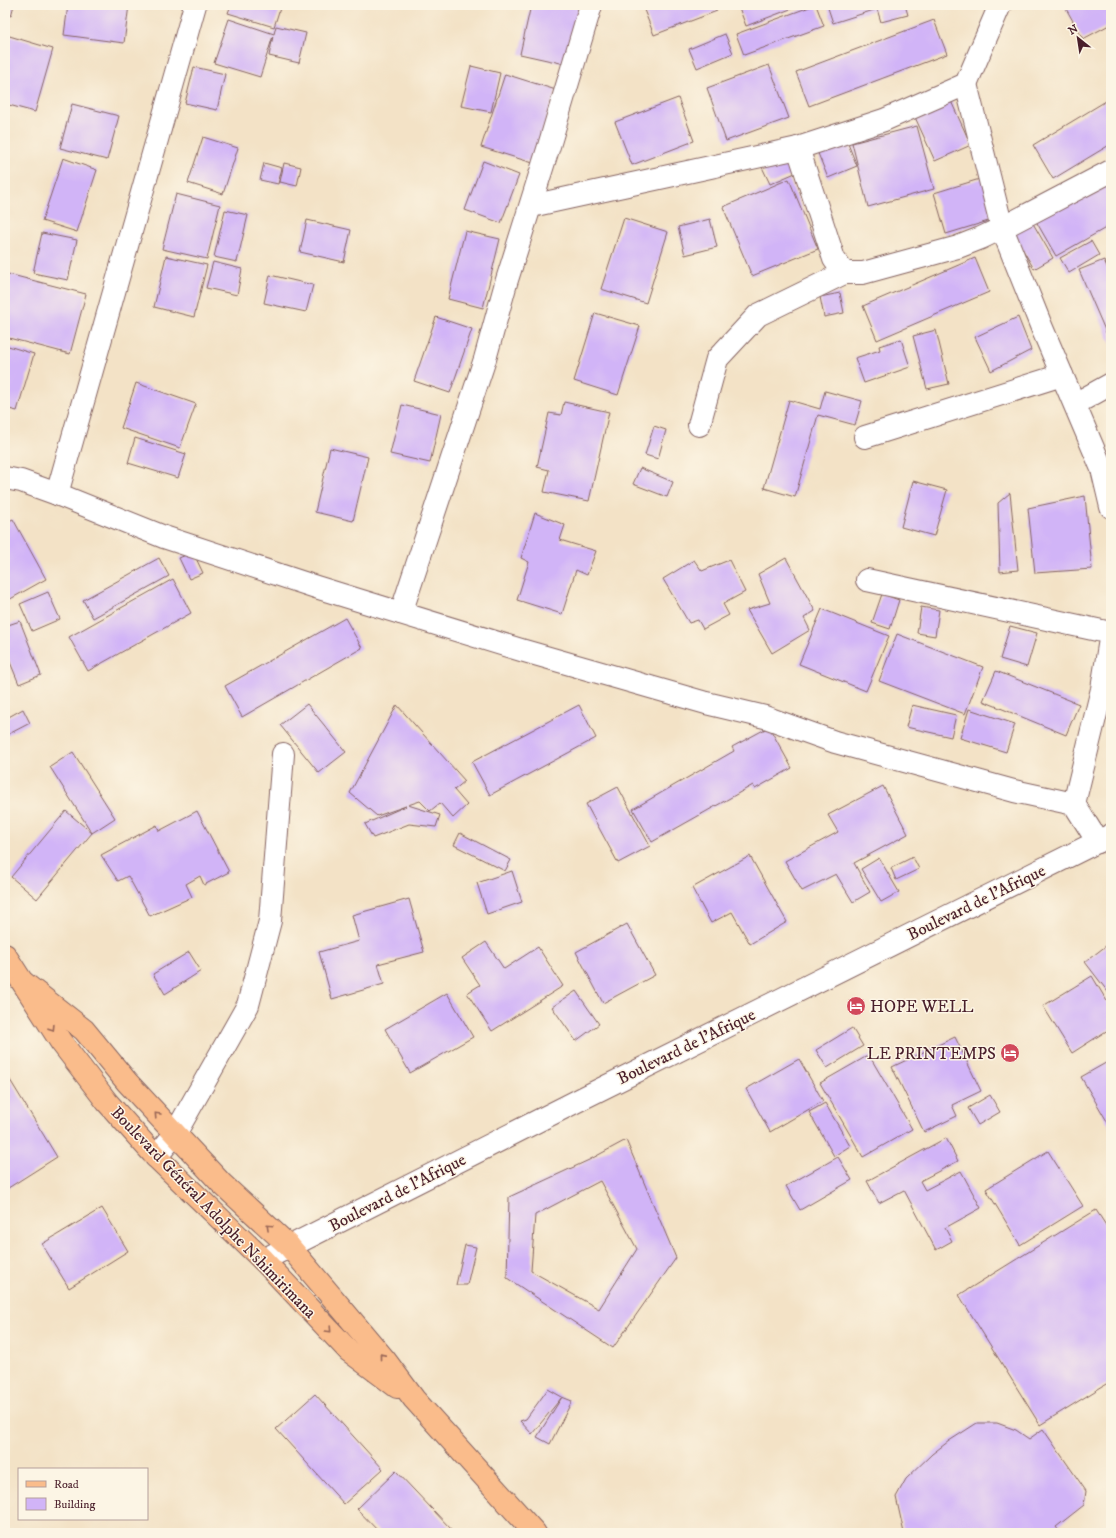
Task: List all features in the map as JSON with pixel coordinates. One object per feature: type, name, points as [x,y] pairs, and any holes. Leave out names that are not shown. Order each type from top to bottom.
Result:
[{"type":"main road","name":"Boulevard Général Adolphe Nshimirimana","points":[[5,955],[66,1048],[106,1102],[156,1157],[263,1260],[349,1351],[414,1399]]},
{"type":"main road","name":"Boulevard Général Adolphe Nshimirimana","points":[[24,983],[84,1030],[127,1082],[221,1183],[289,1246],[385,1360],[414,1399],[535,1533]]},
{"type":"street","points":[[57,494],[195,5]]},
{"type":"street","points":[[401,613],[485,359],[506,283],[531,206],[591,5]]},
{"type":"street","points":[[1000,5],[966,84],[1002,228],[1102,469],[1111,508]]},
{"type":"street","points":[[531,206],[798,148],[884,120],[966,84]]},
{"type":"street","points":[[798,148],[834,259],[844,273]]},
{"type":"street","points":[[699,425],[717,359],[758,315],[844,273],[863,273],[958,247],[1002,228],[1111,171]]},
{"type":"street","points":[[865,437],[1062,375]]},
{"type":"street","points":[[1075,404],[1111,384]]},
{"type":"street","points":[[5,478],[21,481],[164,536],[316,587],[521,650],[706,703],[765,717],[835,742],[1014,791],[1074,804],[1104,838]]},
{"type":"street","points":[[868,580],[1111,633],[1102,689],[1074,804]]},
{"type":"street","points":[[156,1157],[175,1134],[248,1005],[270,921],[283,754]]},
{"type":"street","name":"Boulevard de l'Afrique","points":[[263,1260],[583,1098],[1104,838]]},
{"type":"building","points":[[5,5],[14,5],[11,16],[5,14]]},
{"type":"building","points":[[68,5],[129,5],[124,43],[64,35]]},
{"type":"building","points":[[231,5],[281,5],[274,27],[228,13]]},
{"type":"building","points":[[531,5],[580,5],[565,64],[520,54]]},
{"type":"building","points":[[642,5],[715,5],[717,11],[654,35]]},
{"type":"building","points":[[738,5],[801,5],[746,26]]},
{"type":"building","points":[[815,5],[824,26],[744,55],[736,34]]},
{"type":"building","points":[[827,5],[876,5],[877,9],[833,23]]},
{"type":"building","points":[[892,5],[905,5],[908,15],[881,22],[877,9]]},
{"type":"building","points":[[1064,5],[1111,5],[1111,24],[1083,39]]},
{"type":"building","points":[[229,19],[274,34],[276,26],[306,33],[299,63],[269,56],[273,36],[260,77],[214,63]]},
{"type":"building","points":[[934,20],[947,54],[809,106],[796,72]]},
{"type":"building","points":[[725,34],[733,53],[697,68],[689,49]]},
{"type":"building","points":[[6,35],[53,49],[35,112],[5,104]]},
{"type":"building","points":[[769,65],[789,118],[726,141],[707,88]]},
{"type":"building","points":[[471,66],[500,73],[491,112],[461,106]]},
{"type":"building","points":[[194,67],[225,74],[217,110],[185,103]]},
{"type":"building","points":[[505,74],[556,90],[533,163],[481,147]]},
{"type":"building","points":[[678,98],[694,141],[632,165],[615,122]]},
{"type":"building","points":[[1111,98],[1111,144],[1053,179],[1033,145]]},
{"type":"building","points":[[950,99],[971,145],[935,161],[914,115]]},
{"type":"building","points":[[72,104],[119,116],[107,160],[60,148]]},
{"type":"building","points":[[917,126],[934,189],[868,207],[852,143]]},
{"type":"building","points":[[844,134],[857,166],[828,178],[815,146]]},
{"type":"building","points":[[203,137],[238,148],[223,194],[188,183]]},
{"type":"building","points":[[795,152],[802,170],[770,184],[762,167]]},
{"type":"building","points":[[63,158],[97,170],[77,232],[42,221]]},
{"type":"building","points":[[483,161],[519,175],[501,223],[465,210]]},
{"type":"building","points":[[264,163],[282,168],[278,184],[260,180]]},
{"type":"building","points":[[284,163],[301,167],[297,186],[280,182]]},
{"type":"building","points":[[983,178],[995,219],[946,234],[934,193]]},
{"type":"building","points":[[789,179],[818,249],[752,276],[723,207]]},
{"type":"building","points":[[1111,181],[1111,225],[1056,256],[1033,216]]},
{"type":"building","points":[[176,194],[220,205],[207,259],[162,249]]},
{"type":"building","points":[[225,210],[248,215],[237,262],[214,257]]},
{"type":"building","points":[[624,218],[668,232],[646,303],[601,289]]},
{"type":"building","points":[[710,219],[717,247],[685,255],[678,227]]},
{"type":"building","points":[[307,220],[351,230],[344,262],[300,252]]},
{"type":"building","points":[[1031,220],[1053,258],[1034,269],[1012,231]]},
{"type":"building","points":[[465,231],[500,239],[483,308],[448,299]]},
{"type":"building","points":[[42,233],[77,240],[68,280],[33,273]]},
{"type":"building","points":[[1091,241],[1099,255],[1069,273],[1060,258]]},
{"type":"building","points":[[166,256],[207,265],[194,317],[154,307]]},
{"type":"building","points":[[975,258],[989,292],[877,340],[863,306]]},
{"type":"building","points":[[1104,260],[1111,276],[1111,344],[1079,270]]},
{"type":"building","points":[[213,262],[242,269],[237,295],[206,288]]},
{"type":"building","points":[[8,274],[86,294],[70,354],[5,337],[5,284]]},
{"type":"building","points":[[270,275],[313,285],[306,312],[264,303]]},
{"type":"building","points":[[840,293],[844,313],[824,317],[820,297]]},
{"type":"building","points":[[595,313],[640,326],[618,395],[574,381]]},
{"type":"building","points":[[436,317],[472,329],[450,393],[414,381]]},
{"type":"building","points":[[1018,317],[1031,350],[991,371],[975,337]]},
{"type":"building","points":[[936,330],[949,384],[927,389],[913,336]]},
{"type":"building","points":[[901,339],[910,367],[864,383],[855,358],[880,350],[879,346]]},
{"type":"building","points":[[5,345],[34,354],[17,411],[5,408]]},
{"type":"building","points":[[136,383],[196,404],[180,448],[121,428]]},
{"type":"building","points":[[825,391],[862,401],[855,425],[818,415],[795,497],[764,488],[789,400],[820,409]]},
{"type":"building","points":[[564,402],[609,412],[589,501],[544,492],[549,470],[537,467],[549,413],[561,415]]},
{"type":"building","points":[[402,405],[441,414],[430,463],[390,454]]},
{"type":"building","points":[[654,426],[666,430],[658,459],[645,455]]},
{"type":"building","points":[[135,438],[186,454],[178,478],[128,463]]},
{"type":"building","points":[[330,448],[368,457],[353,521],[315,512]]},
{"type":"building","points":[[640,468],[673,482],[667,497],[633,484]]},
{"type":"building","points":[[913,481],[947,490],[934,536],[901,527]]},
{"type":"building","points":[[1010,493],[1018,570],[1000,572],[998,503]]},
{"type":"building","points":[[1085,496],[1092,569],[1035,573],[1028,508]]},
{"type":"building","points":[[535,513],[565,525],[560,540],[596,551],[587,575],[576,570],[562,614],[517,600],[529,562],[521,558]]},
{"type":"building","points":[[13,519],[46,579],[5,602],[5,523]]},
{"type":"building","points":[[193,552],[203,573],[189,579],[179,558]]},
{"type":"building","points":[[159,558],[169,576],[93,618],[83,600]]},
{"type":"building","points":[[786,558],[815,611],[804,618],[810,630],[772,653],[747,610],[770,603],[758,574]]},
{"type":"building","points":[[694,560],[702,571],[729,560],[745,592],[723,604],[729,615],[703,629],[698,620],[689,623],[663,579]]},
{"type":"building","points":[[173,579],[191,613],[88,671],[69,637]]},
{"type":"building","points":[[48,592],[60,619],[32,631],[20,604]]},
{"type":"building","points":[[882,594],[899,600],[890,629],[872,623]]},
{"type":"building","points":[[921,607],[939,610],[935,636],[917,633]]},
{"type":"building","points":[[822,609],[889,636],[866,691],[799,664]]},
{"type":"building","points":[[345,618],[362,648],[242,717],[225,686]]},
{"type":"building","points":[[20,621],[41,675],[19,684],[5,650],[5,626]]},
{"type":"building","points":[[1010,626],[1037,633],[1027,667],[1000,659]]},
{"type":"building","points":[[897,634],[983,667],[965,714],[879,681]]},
{"type":"building","points":[[996,671],[1079,704],[1066,735],[983,701]]},
{"type":"building","points":[[307,704],[346,752],[319,773],[280,725]]},
{"type":"building","points":[[397,705],[465,781],[454,790],[467,805],[453,818],[440,803],[430,811],[420,801],[408,805],[440,815],[436,827],[409,824],[373,838],[365,824],[406,806],[377,816],[350,793]]},
{"type":"building","points":[[579,705],[596,738],[490,795],[472,762]]},
{"type":"building","points":[[912,705],[956,715],[951,737],[906,727]]},
{"type":"building","points":[[23,709],[30,723],[5,736],[5,719]]},
{"type":"building","points":[[969,709],[1015,724],[1006,752],[960,738]]},
{"type":"building","points":[[769,727],[792,768],[755,789],[753,785],[652,842],[633,809],[734,751],[732,747]]},
{"type":"building","points":[[73,752],[115,818],[92,833],[50,767]]},
{"type":"building","points":[[883,786],[908,834],[854,863],[870,892],[853,902],[836,874],[802,891],[785,861],[838,832],[828,815]]},
{"type":"building","points":[[618,787],[650,846],[618,863],[586,804]]},
{"type":"building","points":[[66,811],[92,833],[37,899],[11,877]]},
{"type":"building","points":[[197,811],[229,872],[204,885],[200,876],[186,884],[192,897],[150,916],[128,876],[118,881],[101,855],[157,825],[159,831]]},
{"type":"building","points":[[460,833],[511,860],[505,871],[454,845]]},
{"type":"building","points":[[750,856],[787,922],[750,944],[732,912],[711,923],[692,888]]},
{"type":"building","points":[[913,857],[919,869],[896,880],[891,868]]},
{"type":"building","points":[[879,858],[899,892],[881,902],[861,869]]},
{"type":"building","points":[[512,871],[522,902],[487,914],[477,883]]},
{"type":"building","points":[[409,899],[424,952],[378,964],[384,984],[332,999],[319,952],[359,941],[352,915]]},
{"type":"building","points":[[627,924],[655,975],[603,1003],[576,952]]},
{"type":"building","points":[[486,942],[504,969],[538,947],[563,986],[492,1031],[467,993],[480,985],[462,958]]},
{"type":"building","points":[[1111,942],[1111,996],[1085,962]]},
{"type":"building","points":[[189,952],[201,971],[165,994],[153,974]]},
{"type":"building","points":[[1092,976],[1111,1008],[1111,1028],[1072,1053],[1043,1006]]},
{"type":"building","points":[[576,991],[599,1024],[576,1041],[552,1007]]},
{"type":"building","points":[[447,993],[473,1037],[410,1073],[385,1029]]},
{"type":"building","points":[[852,1028],[863,1046],[827,1068],[816,1050]]},
{"type":"building","points":[[955,1037],[981,1091],[952,1105],[957,1116],[924,1132],[892,1067]]},
{"type":"building","points":[[869,1055],[912,1129],[863,1157],[820,1083]]},
{"type":"building","points":[[799,1059],[823,1101],[770,1132],[746,1089]]},
{"type":"building","points":[[1111,1060],[1111,1128],[1081,1077]]},
{"type":"building","points":[[7,1075],[57,1157],[5,1190],[5,1076]]},
{"type":"building","points":[[990,1095],[1000,1112],[978,1125],[968,1108]]},
{"type":"building","points":[[825,1103],[850,1146],[834,1156],[809,1112]]},
{"type":"building","points":[[946,1138],[958,1161],[920,1181],[925,1190],[961,1171],[981,1208],[945,1228],[952,1241],[936,1250],[904,1190],[879,1203],[867,1181]]},
{"type":"building","points":[[626,1140],[676,1258],[613,1348],[507,1278],[509,1197],[589,1160]],"holes":[[[600,1181],[637,1249],[599,1309],[531,1271],[535,1215]]]},
{"type":"building","points":[[1048,1151],[1083,1206],[1020,1245],[986,1189]]},
{"type":"building","points":[[838,1157],[852,1180],[800,1210],[786,1186]]},
{"type":"building","points":[[102,1208],[128,1251],[69,1288],[42,1244]]},
{"type":"building","points":[[1096,1210],[1111,1233],[1111,1381],[1040,1425],[959,1295]]},
{"type":"building","points":[[465,1245],[476,1247],[467,1285],[456,1285]]},
{"type":"building","points":[[548,1389],[562,1397],[532,1434],[520,1421],[526,1419]]},
{"type":"building","points":[[315,1394],[383,1469],[344,1504],[276,1429]]},
{"type":"building","points":[[562,1397],[572,1401],[550,1444],[537,1437]]},
{"type":"building","points":[[977,1423],[997,1423],[1016,1430],[1029,1439],[1043,1429],[1086,1491],[1084,1505],[1056,1527],[1059,1531],[1056,1533],[904,1533],[896,1497],[906,1479],[932,1454]]},
{"type":"building","points":[[396,1471],[451,1529],[446,1533],[380,1533],[357,1509]]},
{"type":"place","name":"HOPE WELL","points":[[856,1006]]},
{"type":"place","name":"LE PRINTEMPS","points":[[1010,1053]]}]
